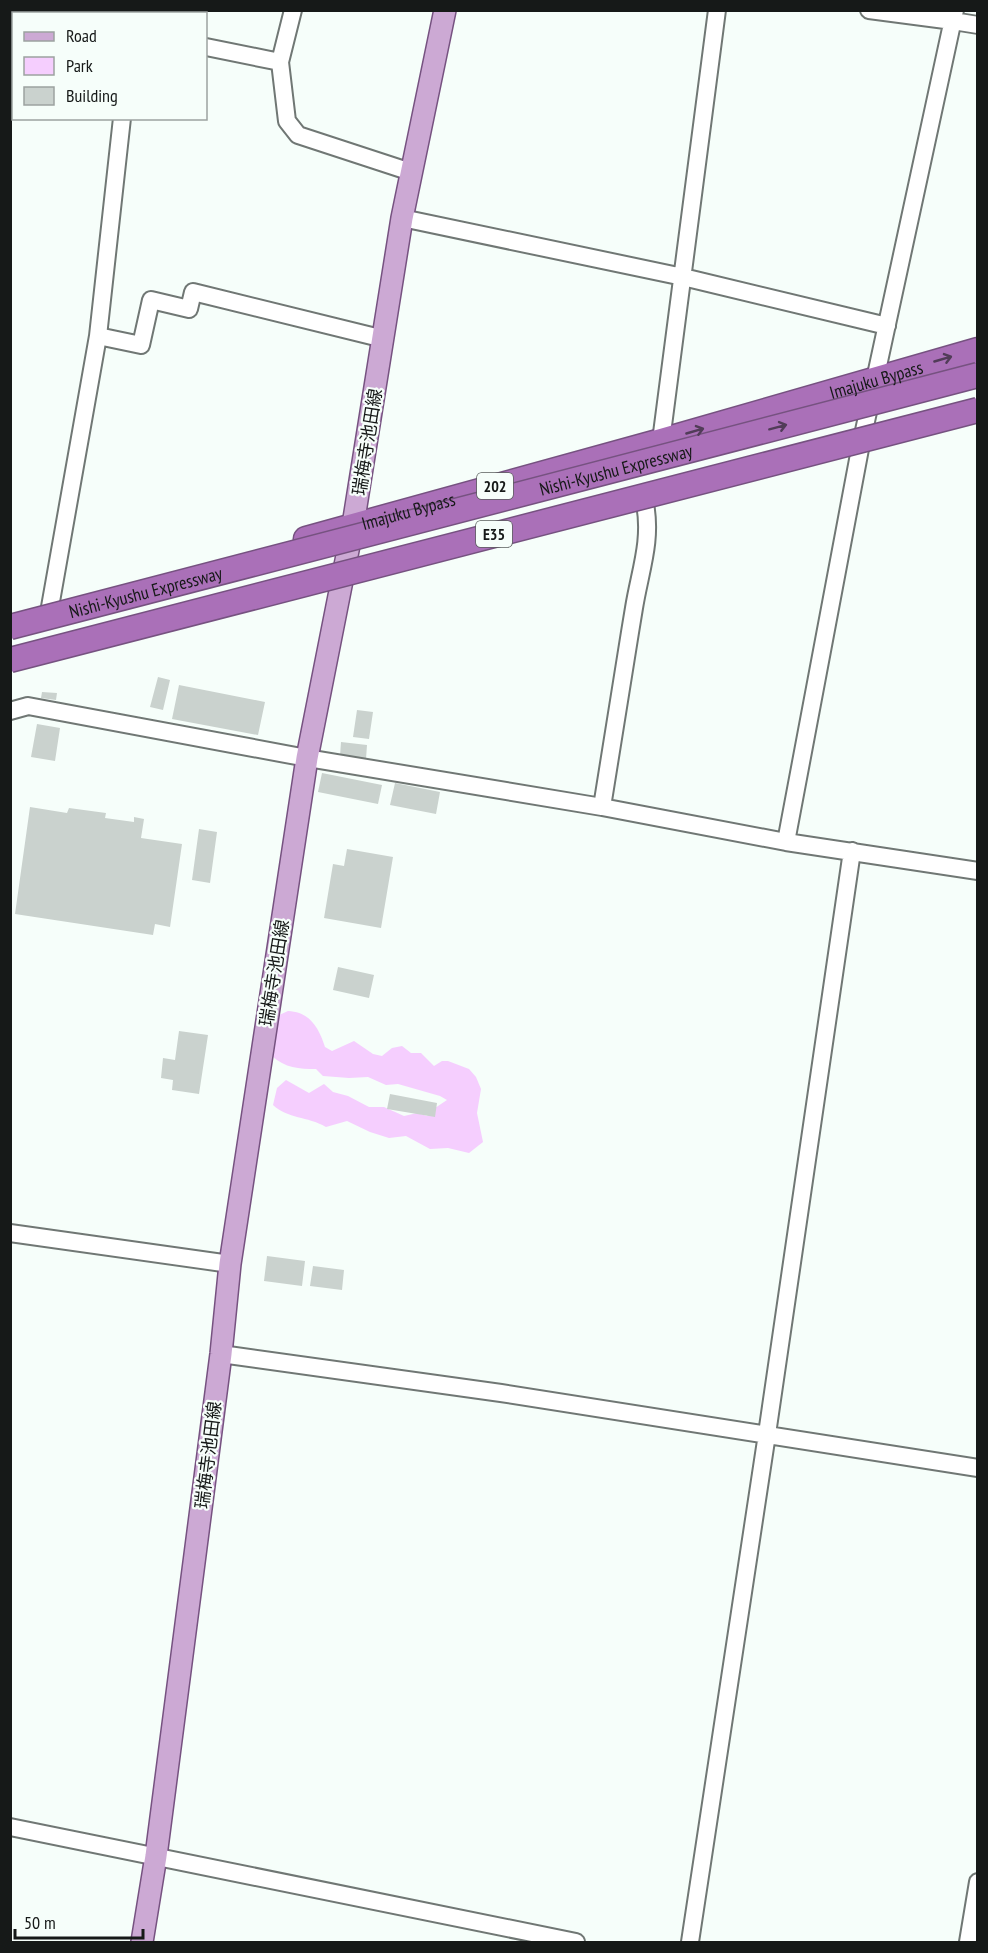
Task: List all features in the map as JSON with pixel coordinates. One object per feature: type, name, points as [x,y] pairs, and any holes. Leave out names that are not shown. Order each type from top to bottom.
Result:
[{"type":"highway","name":"Imajuku Bypass","points":[[10,617],[189,573],[978,350]]},
{"type":"highway","name":"Nishi-Kyushu Expressway","points":[[10,627],[978,375]]},
{"type":"highway","name":"Nishi-Kyushu Expressway","points":[[10,660],[978,410]]},
{"type":"highway","points":[[10,672],[645,504],[978,420]]},
{"type":"main road","name":"瑞梅寺池田線","points":[[142,1942],[156,1856],[221,1354],[230,1264],[307,758],[353,525],[402,218],[445,10]]},
{"type":"street","points":[[293,10],[279,62],[287,121],[298,135],[411,172]]},
{"type":"street","points":[[661,441],[717,10]]},
{"type":"street","points":[[868,10],[954,16],[978,26]]},
{"type":"street","points":[[786,842],[874,379],[954,16]]},
{"type":"street","points":[[207,47],[279,62]]},
{"type":"street","points":[[51,607],[98,336],[122,120]]},
{"type":"street","points":[[402,218],[683,277],[887,326]]},
{"type":"street","points":[[98,336],[141,345],[152,300],[189,309],[193,292],[384,339]]},
{"type":"street","points":[[602,807],[636,596],[648,538],[645,504]]},
{"type":"street","points":[[10,711],[28,706],[307,758],[602,807],[786,842],[978,871]]},
{"type":"street","points":[[690,1942],[852,851]]},
{"type":"street","points":[[10,1233],[230,1264]]},
{"type":"street","points":[[221,1354],[501,1393],[978,1468]]},
{"type":"street","points":[[10,1827],[576,1942]]},
{"type":"street","points":[[968,1942],[978,1882]]},
{"type":"green space","points":[[288,1011],[308,1018],[320,1034],[325,1047],[332,1051],[354,1041],[373,1054],[382,1056],[392,1048],[402,1046],[411,1053],[421,1053],[434,1066],[442,1061],[448,1061],[469,1069],[476,1077],[481,1089],[477,1113],[483,1142],[469,1153],[448,1148],[430,1149],[406,1136],[389,1138],[347,1121],[326,1127],[279,1110],[273,1105],[277,1088],[286,1080],[309,1093],[324,1084],[333,1092],[348,1096],[369,1107],[384,1107],[404,1116],[417,1113],[427,1116],[447,1100],[398,1084],[386,1085],[368,1077],[323,1076],[316,1069],[298,1068],[282,1063],[272,1056],[277,1016]]},
{"type":"building","points":[[158,677],[170,680],[163,710],[150,707]]},
{"type":"building","points":[[179,685],[265,702],[258,735],[172,719]]},
{"type":"building","points":[[42,692],[57,693],[56,700],[41,698]]},
{"type":"building","points":[[357,710],[373,712],[369,739],[353,737]]},
{"type":"building","points":[[37,724],[60,728],[55,761],[31,757]]},
{"type":"building","points":[[341,742],[367,745],[366,759],[340,756]]},
{"type":"building","points":[[322,773],[382,785],[378,804],[318,792]]},
{"type":"building","points":[[395,783],[440,792],[436,814],[390,805]]},
{"type":"building","points":[[30,807],[67,813],[69,808],[106,813],[105,818],[134,822],[134,817],[144,819],[141,838],[182,844],[170,927],[155,924],[153,935],[15,914]]},
{"type":"building","points":[[199,829],[217,832],[210,883],[192,880]]},
{"type":"building","points":[[347,849],[393,857],[381,928],[324,918],[333,864],[344,866]]},
{"type":"building","points":[[338,967],[374,975],[369,998],[333,990]]},
{"type":"building","points":[[179,1031],[208,1035],[199,1094],[172,1090],[173,1080],[161,1078],[163,1058],[175,1060]]},
{"type":"building","points":[[390,1094],[437,1103],[435,1117],[387,1109]]},
{"type":"building","points":[[267,1256],[305,1261],[302,1286],[264,1281]]},
{"type":"building","points":[[313,1266],[344,1270],[342,1290],[310,1286]]}]
